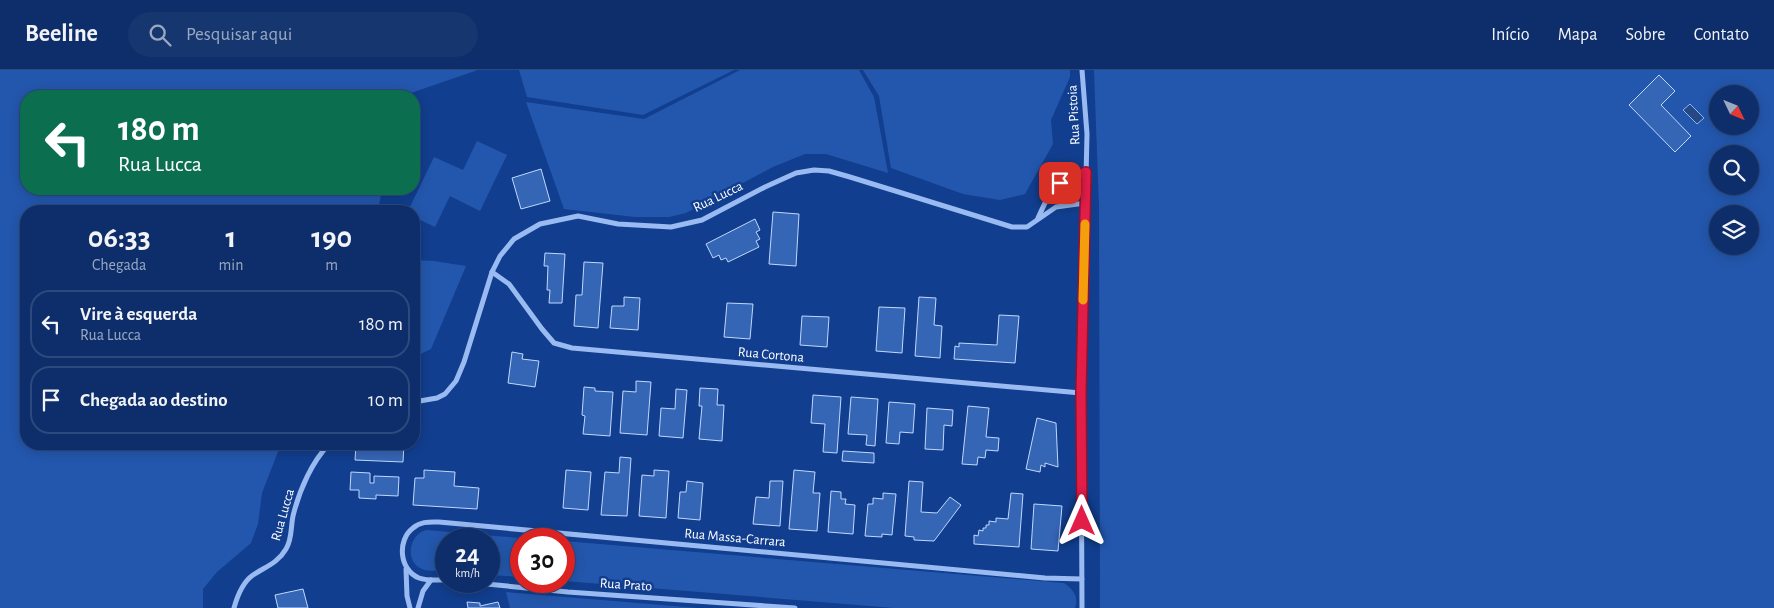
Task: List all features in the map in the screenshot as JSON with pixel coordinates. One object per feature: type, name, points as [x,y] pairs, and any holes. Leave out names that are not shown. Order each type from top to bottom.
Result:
[{"type":"street","name":"Rua Pistoia","points":[[1082,70],[1087,134],[1081,393],[1082,608]]},
{"type":"street","name":"Rua Lucca","points":[[420,401],[438,398],[445,394],[456,380],[464,362],[492,272],[500,256],[514,238],[540,224],[578,216],[618,224],[671,227],[702,220],[765,187],[806,170],[829,171],[1006,226],[1027,227],[1056,207],[1085,203]]},
{"type":"street","points":[[1037,220],[1049,194],[1054,188],[1060,183],[1086,172]]},
{"type":"street","name":"Rua Cortona","points":[[492,272],[509,284],[554,343],[572,348],[1081,393]]},
{"type":"street","name":"Rua Lucca","points":[[234,608],[238,594],[251,576],[271,565],[286,550],[290,541],[293,513],[305,482],[323,450]]},
{"type":"street","name":"Rua Massa-Carrara","points":[[406,568],[402,550],[404,541],[413,527],[422,522],[439,522],[1045,578],[1082,579]]},
{"type":"street","points":[[406,568],[420,579],[435,580]]},
{"type":"street","points":[[406,568],[407,596],[410,608]]},
{"type":"street","points":[[418,608],[423,591],[431,580]]},
{"type":"street","name":"Rua Prato","points":[[500,585],[795,608]]},
{"type":"shaded area","points":[[0,70],[478,70],[420,90],[20,90],[20,195],[381,195],[379,205],[20,205],[20,450],[279,450],[262,493],[258,524],[251,543],[217,572],[203,589],[203,608],[0,608]]},
{"type":"shaded area","points":[[519,70],[734,70],[643,115],[527,97]]},
{"type":"shaded area","points":[[740,70],[859,70],[874,97],[888,173],[826,154],[805,154],[773,167],[686,213],[669,217],[635,217],[564,209],[526,102],[644,119]]},
{"type":"shaded area","points":[[863,70],[1070,70],[1070,77],[1051,120],[1053,144],[1025,194],[1000,200],[963,194],[891,168],[879,96]]},
{"type":"shaded area","points":[[1094,70],[1774,70],[1774,608],[1100,608],[1099,208]]},
{"type":"shaded area","points":[[1690,104],[1704,118],[1697,124],[1683,110]]},
{"type":"shaded area","points":[[477,141],[507,155],[480,211],[450,196],[435,227],[420,220],[420,205],[411,205],[416,195],[420,195],[420,186],[434,157],[463,170]]},
{"type":"shaded area","points":[[420,260],[466,266],[431,349],[420,354]]},
{"type":"shaded area","points":[[435,531],[435,570],[422,569],[413,560],[411,548],[416,536],[421,532]]},
{"type":"shaded area","points":[[500,536],[510,537],[510,576],[500,576]]},
{"type":"shaded area","points":[[575,542],[1064,583],[1070,588],[1076,600],[1075,608],[894,608],[575,582]]},
{"type":"shaded area","points":[[506,592],[698,608],[510,608]]},
{"type":"building","points":[[1659,75],[1675,91],[1661,105],[1691,136],[1675,152],[1629,105]]},
{"type":"building","points":[[541,169],[550,201],[521,209],[512,178]]},
{"type":"building","points":[[773,212],[799,214],[796,266],[769,264]]},
{"type":"building","points":[[755,219],[760,230],[756,232],[760,239],[756,241],[759,247],[728,262],[726,258],[721,260],[719,255],[713,258],[706,244]]},
{"type":"building","points":[[545,253],[565,254],[562,303],[549,303],[550,290],[547,290],[548,266],[544,266]]},
{"type":"building","points":[[584,262],[603,263],[598,328],[574,326],[576,295],[582,295]]},
{"type":"building","points":[[624,297],[640,298],[638,330],[610,328],[612,306],[624,306]]},
{"type":"building","points":[[919,297],[936,298],[934,325],[942,326],[940,358],[915,356]]},
{"type":"building","points":[[727,303],[753,304],[750,339],[724,337]]},
{"type":"building","points":[[879,307],[905,308],[902,353],[876,351]]},
{"type":"building","points":[[999,315],[1019,316],[1015,363],[954,359],[955,346],[959,347],[959,343],[997,345]]},
{"type":"building","points":[[802,316],[829,317],[827,347],[800,345]]},
{"type":"building","points":[[512,352],[523,354],[522,359],[539,361],[535,387],[508,383]]},
{"type":"building","points":[[636,381],[651,382],[647,435],[620,433],[623,391],[636,392]]},
{"type":"building","points":[[584,387],[595,388],[595,391],[613,392],[610,436],[583,434],[585,416],[582,415]]},
{"type":"building","points":[[700,388],[718,389],[717,405],[724,405],[722,441],[699,439],[702,406],[699,406]]},
{"type":"building","points":[[676,389],[687,390],[683,438],[659,436],[661,408],[675,409]]},
{"type":"building","points":[[813,395],[841,397],[837,453],[823,452],[825,424],[811,423]]},
{"type":"building","points":[[851,397],[878,399],[875,446],[866,445],[867,435],[848,434]]},
{"type":"building","points":[[889,402],[915,404],[913,433],[900,432],[899,444],[886,443]]},
{"type":"building","points":[[968,406],[989,408],[986,437],[999,438],[998,451],[986,450],[985,458],[978,457],[977,465],[962,464]]},
{"type":"building","points":[[927,408],[953,410],[952,426],[944,425],[943,450],[925,449]]},
{"type":"building","points":[[1037,418],[1056,423],[1058,467],[1045,463],[1045,467],[1041,465],[1040,472],[1026,469]]},
{"type":"building","points":[[356,450],[404,450],[403,462],[355,460]]},
{"type":"building","points":[[843,451],[874,453],[874,463],[842,461]]},
{"type":"building","points":[[620,457],[631,458],[627,516],[601,515],[605,472],[619,473]]},
{"type":"building","points":[[424,470],[455,472],[454,486],[479,488],[477,509],[413,505],[415,478],[424,478]]},
{"type":"building","points":[[566,470],[591,472],[588,510],[563,508]]},
{"type":"building","points":[[654,470],[669,471],[666,518],[639,516],[642,475],[654,476]]},
{"type":"building","points":[[794,470],[815,472],[813,493],[820,493],[817,531],[789,529]]},
{"type":"building","points":[[351,472],[370,473],[370,483],[374,483],[374,476],[399,477],[398,496],[376,495],[376,499],[359,498],[359,490],[350,490]]},
{"type":"building","points":[[687,481],[703,483],[700,520],[678,518],[680,492],[686,492]]},
{"type":"building","points":[[770,481],[783,481],[780,526],[753,524],[756,497],[769,498]]},
{"type":"building","points":[[909,481],[923,482],[921,512],[937,513],[950,497],[961,505],[934,541],[914,540],[914,537],[905,536]]},
{"type":"building","points":[[831,491],[841,492],[841,499],[846,499],[845,504],[855,505],[853,534],[828,532]]},
{"type":"building","points":[[883,493],[896,494],[892,535],[882,534],[882,537],[865,536],[868,504],[873,504],[873,498],[883,499]]},
{"type":"building","points":[[1011,493],[1023,494],[1019,547],[974,544],[974,535],[978,536],[979,530],[983,531],[986,525],[989,525],[989,521],[996,522],[996,518],[1008,519]]},
{"type":"building","points":[[1034,504],[1062,506],[1058,551],[1031,549]]},
{"type":"building","points":[[303,589],[308,608],[278,608],[275,595]]},
{"type":"building","points":[[467,602],[480,603],[480,606],[498,602],[500,608],[468,608]]},
{"type":"slow traffic","points":[[1083,300],[1085,224]]},
{"type":"route","points":[[1060,183],[1086,172],[1081,393],[1082,521]]}]
